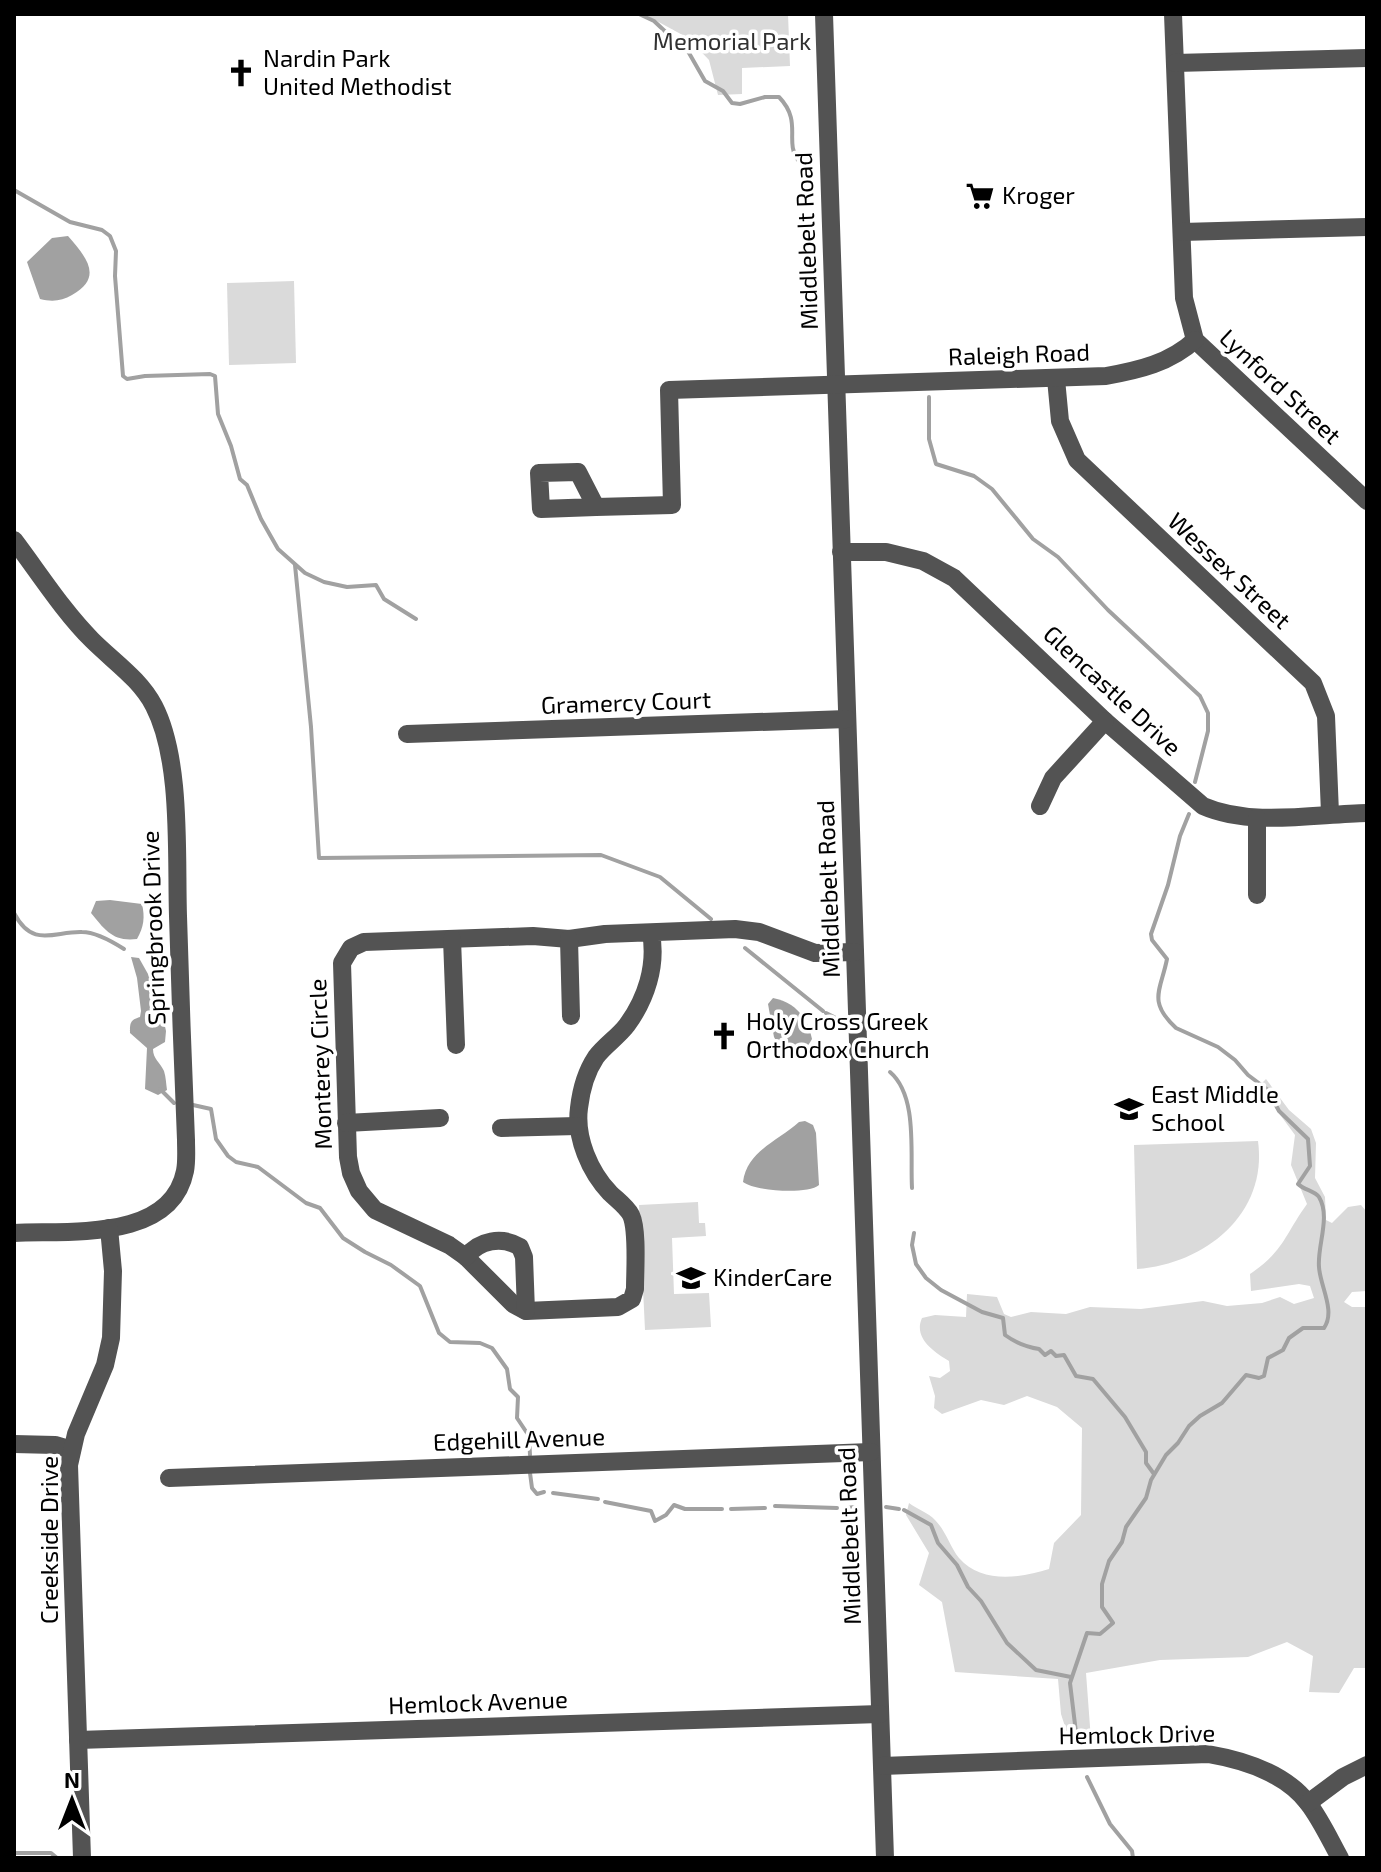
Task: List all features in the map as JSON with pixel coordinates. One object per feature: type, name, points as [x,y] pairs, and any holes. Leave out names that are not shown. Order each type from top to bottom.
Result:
[{"type":"street","name":"Middlebelt Road","points":[[824,14],[885,1858]]},
{"type":"street","points":[[1173,14],[1184,298],[1195,340]]},
{"type":"street","points":[[1175,63],[1367,58]]},
{"type":"street","points":[[1182,232],[1367,227]]},
{"type":"street","name":"Raleigh Road","points":[[596,507],[672,505],[669,390],[1056,379],[1134,371],[1163,362],[1184,351],[1195,340]]},
{"type":"street","name":"Lynford Street","points":[[1195,340],[1367,501]]},
{"type":"street","name":"Wessex Street","points":[[1056,379],[1060,421],[1077,460],[1313,683],[1326,716],[1330,813]]},
{"type":"street","name":"Springbrook Drive","points":[[14,540],[91,639],[133,677],[159,717],[170,760],[175,823],[185,1171],[171,1202],[161,1211],[131,1225],[14,1233]]},
{"type":"street","name":"Glencastle Drive","points":[[841,552],[886,552],[923,561],[954,578],[1105,721],[1203,806],[1219,813],[1257,818],[1367,813]]},
{"type":"street","name":"Gramercy Court","points":[[407,734],[847,719]]},
{"type":"street","points":[[1040,806],[1053,778],[1105,721]]},
{"type":"street","points":[[1257,818],[1257,895]]},
{"type":"street","name":"Monterey Circle","points":[[526,1311],[513,1304],[466,1257],[424,1231],[375,1210],[359,1191],[351,1173],[346,1123],[342,963],[351,948],[364,942],[533,936],[569,939],[735,929],[759,932],[815,953],[855,952]]},
{"type":"street","points":[[466,1257],[473,1248],[484,1242],[511,1242],[520,1247],[524,1257],[526,1311],[618,1307],[632,1299],[635,1289],[633,1219],[598,1178],[577,1126],[582,1084],[596,1057],[626,1026],[648,982],[655,954],[651,933]]},
{"type":"street","points":[[452,939],[456,1045]]},
{"type":"street","points":[[569,939],[571,1016]]},
{"type":"street","points":[[346,1123],[440,1118]]},
{"type":"street","points":[[501,1128],[577,1126]]},
{"type":"street","name":"Creekside Drive","points":[[82,1858],[69,1465],[76,1434],[105,1365],[111,1338],[113,1271],[109,1228]]},
{"type":"street","points":[[14,1444],[55,1445],[72,1450]]},
{"type":"street","name":"Edgehill Avenue","points":[[169,1478],[871,1452]]},
{"type":"street","name":"Hemlock Avenue","points":[[78,1740],[880,1714]]},
{"type":"street","name":"Hemlock Drive","points":[[882,1766],[1208,1754],[1253,1764],[1294,1789],[1308,1803]]},
{"type":"street","points":[[1340,1858],[1308,1803],[1343,1777],[1367,1765]]},
{"type":"green space","name":"Memorial Park","points":[[644,14],[788,14],[790,66],[742,68],[742,94],[718,95],[709,60],[688,38]]},
{"type":"green space","points":[[294,281],[296,363],[229,365],[227,283]]},
{"type":"green space","points":[[1266,1079],[1289,1110],[1311,1129],[1316,1143],[1315,1178],[1325,1197],[1326,1220],[1332,1223],[1348,1207],[1361,1205],[1367,1212],[1367,1291],[1352,1292],[1344,1302],[1352,1307],[1367,1307],[1367,1668],[1354,1668],[1339,1693],[1309,1692],[1313,1656],[1287,1642],[1248,1657],[1160,1660],[1086,1673],[1091,1740],[1069,1739],[1061,1714],[1058,1679],[955,1672],[942,1602],[919,1585],[929,1553],[906,1515],[909,1503],[932,1518],[959,1558],[978,1572],[1002,1577],[1049,1569],[1054,1543],[1081,1515],[1082,1428],[1057,1407],[1027,1396],[1004,1405],[981,1400],[942,1414],[934,1408],[935,1396],[929,1376],[940,1378],[950,1371],[949,1361],[931,1349],[923,1338],[920,1332],[922,1318],[935,1315],[966,1317],[967,1294],[997,1297],[1004,1314],[1011,1317],[1031,1312],[1066,1314],[1090,1307],[1141,1309],[1203,1301],[1227,1306],[1262,1303],[1280,1297],[1294,1304],[1314,1298],[1310,1286],[1299,1284],[1251,1291],[1250,1274],[1277,1250],[1307,1204],[1291,1165],[1295,1135],[1259,1086]]},
{"type":"green space","points":[[1258,1141],[1258,1167],[1253,1191],[1242,1212],[1227,1230],[1208,1246],[1186,1257],[1137,1269],[1134,1145]]},
{"type":"green space","points":[[698,1202],[699,1223],[705,1223],[706,1236],[672,1238],[674,1294],[709,1293],[711,1327],[645,1330],[639,1205]]},
{"type":"shaded area","points":[[68,236],[86,259],[90,274],[87,281],[82,288],[64,299],[40,299],[27,262],[52,238]]},
{"type":"shaded area","points":[[96,901],[142,904],[143,922],[137,939],[116,937],[91,913]]},
{"type":"shaded area","points":[[131,957],[139,958],[157,990],[166,1031],[165,1042],[153,1049],[164,1071],[167,1090],[158,1095],[145,1089],[147,1048],[130,1033],[131,1022],[140,1017],[141,1011]]},
{"type":"shaded area","points":[[773,998],[794,1007],[807,1024],[812,1039],[802,1056],[783,1053],[774,1037],[768,1004]]},
{"type":"shaded area","points":[[799,1122],[813,1125],[816,1133],[819,1185],[804,1190],[781,1191],[743,1182],[750,1162],[757,1154]]},
{"type":"waterway","points":[[639,14],[654,21],[685,46],[705,81],[723,91],[732,103],[779,97],[790,115],[792,146],[798,160]]},
{"type":"waterway","points":[[14,190],[70,222],[102,230],[110,236],[116,251],[123,376],[127,379],[215,376],[218,414],[240,479],[247,485],[278,549],[305,573],[324,582],[347,587],[376,585],[384,599],[416,619]]},
{"type":"waterway","points":[[929,397],[929,439],[936,464],[974,476],[992,489],[1033,539],[1058,557],[1108,610],[1200,696],[1208,713],[1208,731],[1195,782]]},
{"type":"waterway","points":[[295,565],[311,727],[319,858],[601,855],[660,877],[711,919]]},
{"type":"waterway","points":[[1077,1741],[1070,1683],[1087,1633],[1100,1634],[1113,1623],[1102,1607],[1102,1584],[1109,1561],[1122,1542],[1126,1527],[1146,1498],[1151,1480],[1189,1426],[1222,1403],[1246,1375],[1264,1376],[1268,1358],[1283,1350],[1289,1338],[1303,1328],[1324,1328],[1328,1314],[1319,1267],[1324,1213],[1319,1197],[1298,1184],[1310,1166],[1308,1139],[1279,1111],[1268,1090],[1218,1047],[1176,1028],[1167,1019],[1159,1002],[1167,959],[1151,934],[1189,814]]},
{"type":"waterway","points":[[14,913],[21,924],[36,935],[87,932],[124,949]]},
{"type":"waterway","points":[[745,948],[823,1011]]},
{"type":"waterway","points":[[826,1013],[834,1017],[838,1025]]},
{"type":"waterway","points":[[890,1072],[899,1082],[909,1110],[912,1188]]},
{"type":"waterway","points":[[160,1089],[174,1103]]},
{"type":"waterway","points":[[193,1105],[211,1109],[216,1139],[228,1156],[236,1162],[258,1167],[306,1203],[320,1208],[343,1238],[391,1265],[420,1286],[439,1333],[450,1342],[480,1343],[492,1348],[507,1369],[510,1389],[518,1397],[517,1418],[529,1436],[530,1455]]},
{"type":"waterway","points":[[914,1233],[912,1245],[916,1264],[926,1278],[941,1290],[982,1312],[1003,1318],[1005,1335],[1013,1340],[1039,1349],[1045,1355],[1051,1351],[1056,1356],[1064,1355],[1076,1376],[1093,1379],[1125,1417],[1146,1452],[1146,1463],[1154,1474]]},
{"type":"waterway","points":[[530,1473],[532,1488],[537,1494],[544,1492]]},
{"type":"waterway","points":[[553,1493],[598,1499]]},
{"type":"waterway","points":[[605,1502],[651,1511],[655,1521],[666,1515],[674,1505],[685,1509],[722,1509]]},
{"type":"waterway","points":[[775,1506],[837,1508]]},
{"type":"waterway","points":[[845,1508],[856,1507]]},
{"type":"waterway","points":[[886,1507],[899,1509]]},
{"type":"waterway","points":[[731,1509],[765,1508]]},
{"type":"waterway","points":[[904,1510],[931,1525],[938,1543],[957,1565],[968,1587],[981,1601],[1007,1643],[1036,1670],[1071,1677]]},
{"type":"waterway","points":[[1087,1777],[1110,1824],[1132,1851],[1133,1858]]},
{"type":"waterway","points":[[14,1853],[51,1853],[57,1858]]},
{"type":"place","name":"Nardin Park United Methodist","points":[[241,73]]},
{"type":"place","name":"Kroger","points":[[980,196]]},
{"type":"place","name":"Holy Cross Greek Orthodox Church","points":[[724,1036]]},
{"type":"place","name":"East Middle School","points":[[1129,1109]]},
{"type":"place","name":"KinderCare","points":[[691,1278]]}]
